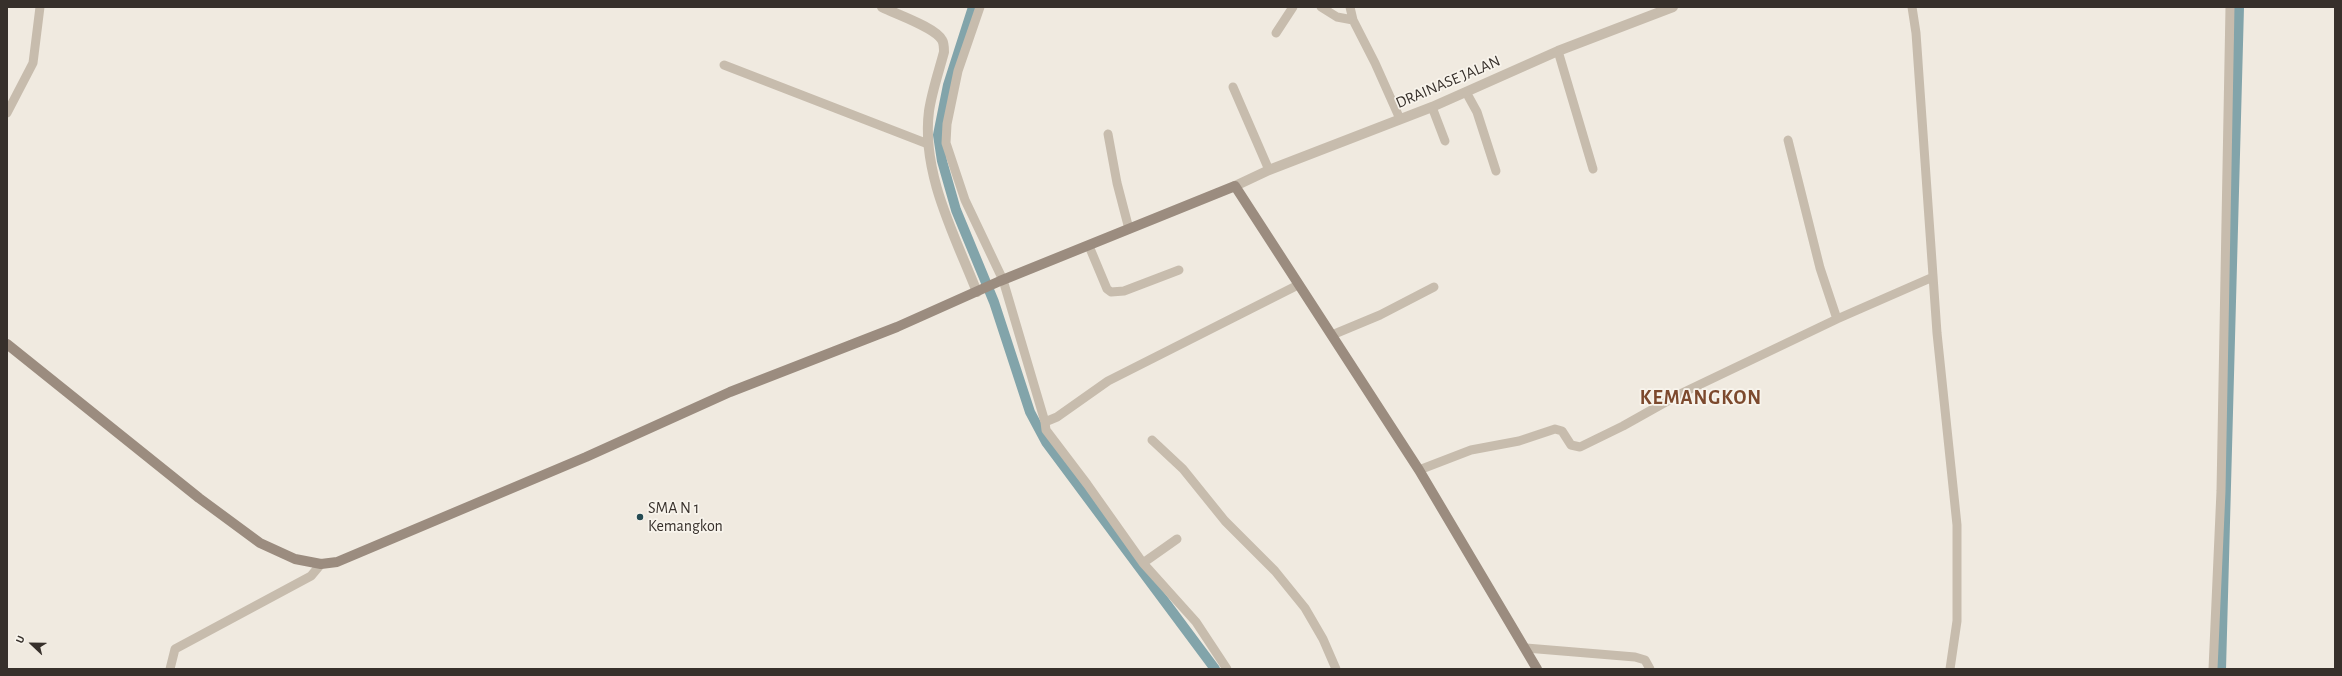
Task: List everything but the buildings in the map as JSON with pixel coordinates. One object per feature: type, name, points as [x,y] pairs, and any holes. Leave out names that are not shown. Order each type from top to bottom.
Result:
[{"type":"main road","points":[[7,344],[199,498],[260,543],[296,558],[321,564],[336,562],[586,457],[730,392],[897,327],[1002,280],[1235,186],[1418,470],[1526,648],[1537,669]]},
{"type":"street","points":[[7,113],[33,62],[40,7]]},
{"type":"street","points":[[882,7],[932,31],[942,39],[944,52],[929,111],[928,144],[933,172],[977,292]]},
{"type":"street","points":[[980,7],[958,71],[947,124],[946,143],[965,200],[1002,280],[1045,422],[1046,430],[1087,484],[1143,563],[1196,622],[1227,669]]},
{"type":"street","points":[[1276,33],[1293,7]]},
{"type":"street","points":[[1322,7],[1337,17],[1353,20]]},
{"type":"street","points":[[1350,7],[1353,20],[1375,63],[1400,119]]},
{"type":"street","name":"DRAINASE JALAN","points":[[1235,186],[1269,170],[1432,107],[1558,51],[1673,7]]},
{"type":"street","points":[[1912,7],[1916,33],[1932,276],[1957,525],[1957,621],[1950,669]]},
{"type":"street","points":[[2213,669],[2221,492],[2230,7]]},
{"type":"street","points":[[1558,51],[1593,169]]},
{"type":"street","points":[[724,65],[928,144]]},
{"type":"street","points":[[1233,87],[1269,170]]},
{"type":"street","points":[[1466,92],[1476,112],[1496,171]]},
{"type":"street","points":[[1432,107],[1445,140]]},
{"type":"street","points":[[1108,134],[1129,229]]},
{"type":"street","points":[[1788,140],[1820,268],[1837,319]]},
{"type":"street","points":[[1089,246],[1107,289],[1111,292],[1124,291],[1180,270]]},
{"type":"street","points":[[1418,470],[1471,450],[1520,441],[1555,429],[1562,431],[1571,445],[1580,447],[1623,426],[1680,394],[1837,319],[1932,276]]},
{"type":"street","points":[[1045,422],[1057,417],[1108,381],[1298,285]]},
{"type":"street","points":[[1332,335],[1380,315],[1434,286]]},
{"type":"street","points":[[1152,440],[1183,469],[1225,521],[1279,576],[1305,608],[1324,639],[1336,669]]},
{"type":"street","points":[[1143,563],[1177,539]]},
{"type":"street","points":[[170,669],[174,649],[311,576],[321,564]]},
{"type":"street","points":[[1526,648],[1635,657],[1645,660],[1650,669]]},
{"type":"waterway","points":[[973,7],[948,85],[938,135],[942,161],[956,210],[994,302],[1030,412],[1046,442],[1215,669]]},
{"type":"waterway","points":[[2221,669],[2239,7]]},
{"type":"place","name":"SMA N 1 Kemangkon","points":[[640,517]]},
{"type":"district","name":"KEMANGKON","points":[[1701,398]]}]
